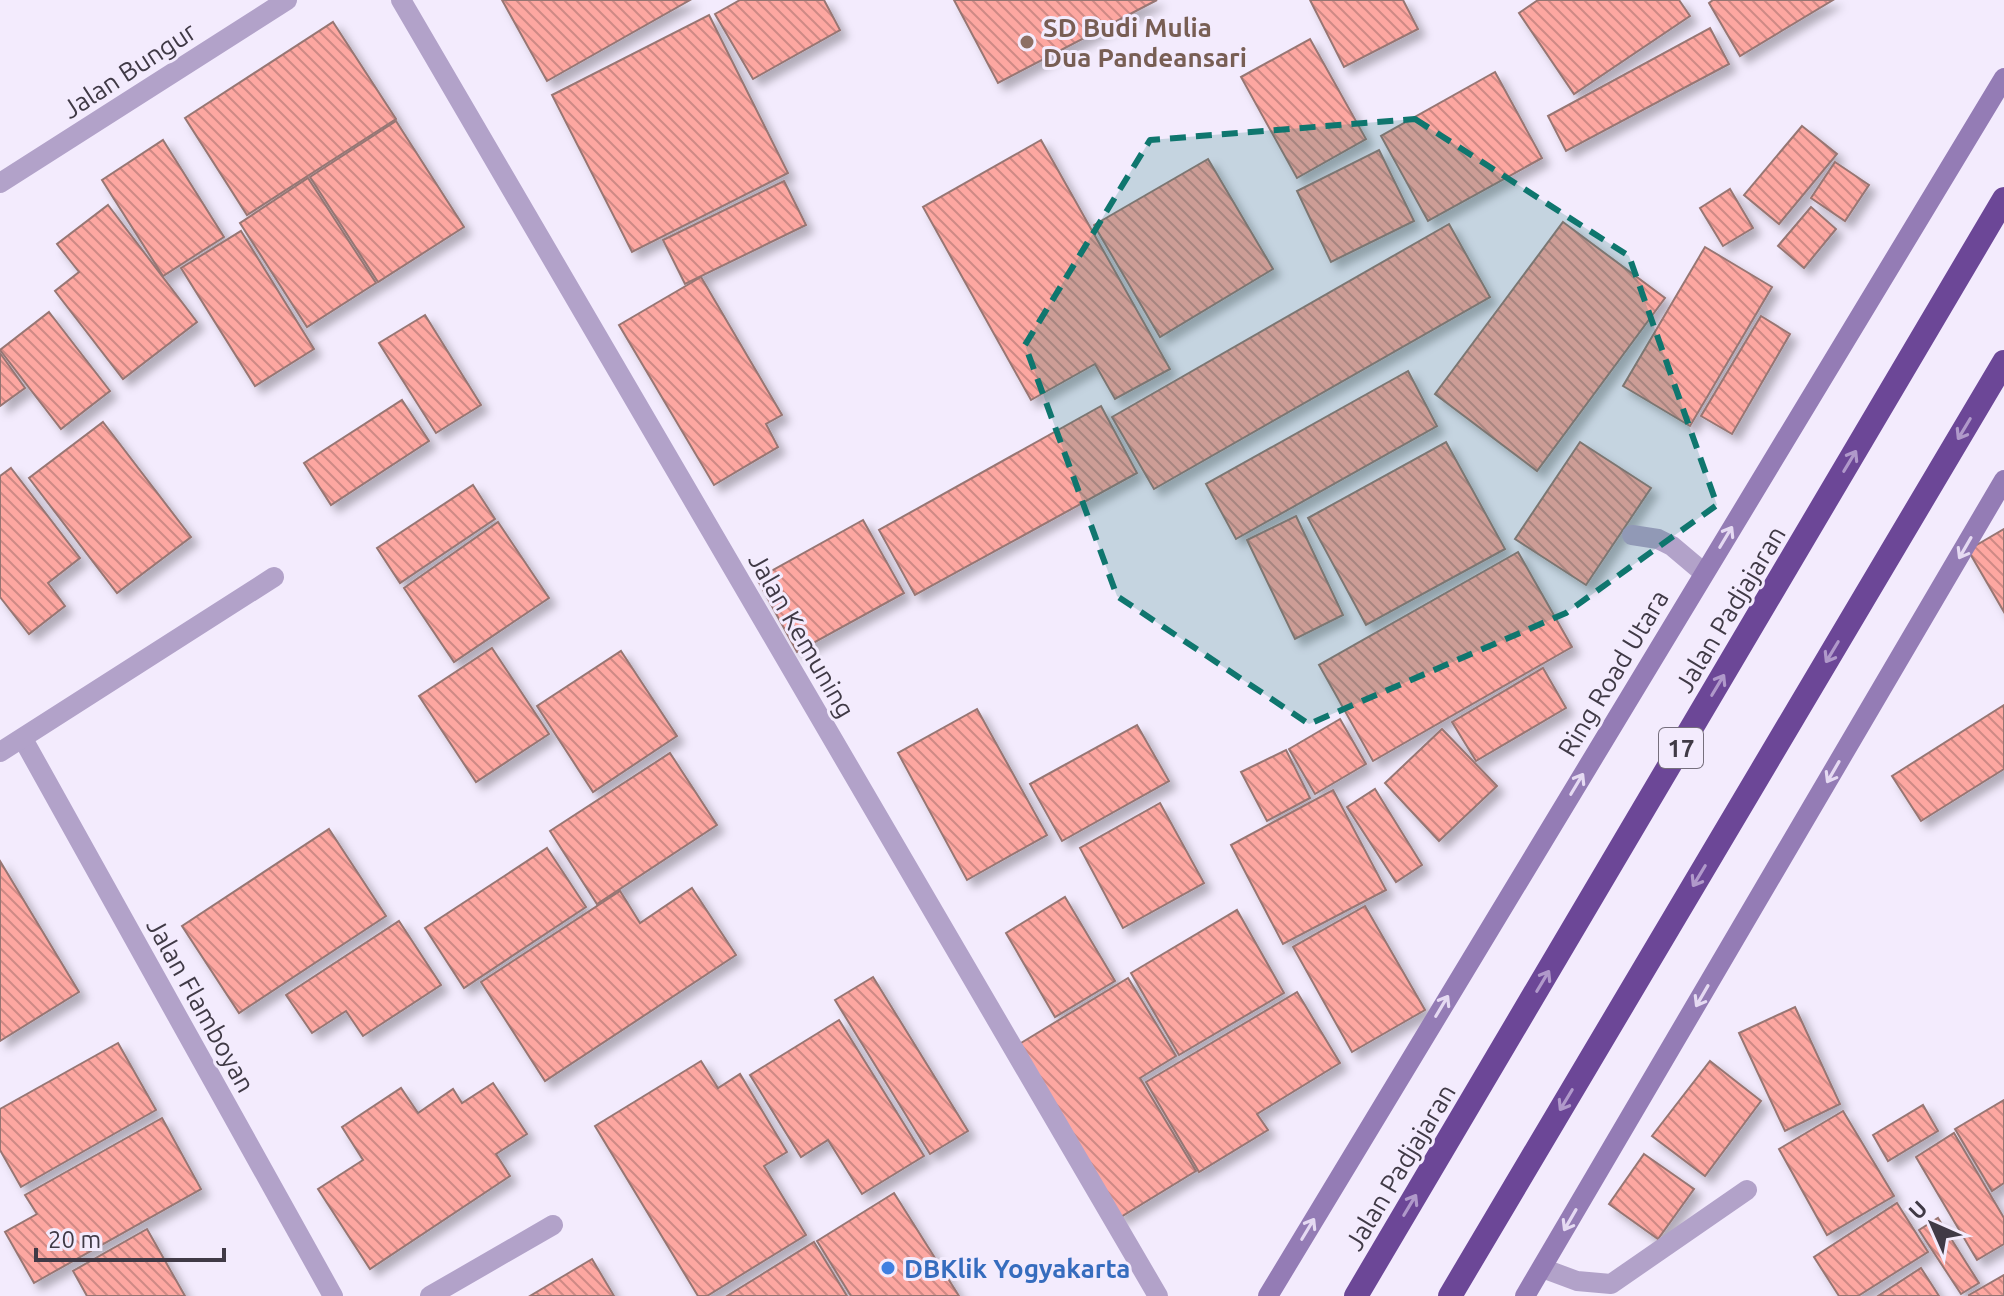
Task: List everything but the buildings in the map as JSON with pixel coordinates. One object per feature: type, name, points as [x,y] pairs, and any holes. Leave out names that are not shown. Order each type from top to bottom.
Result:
[{"type":"highway","name":"Jalan Padjajaran","points":[[1356,1296],[2004,199]]},
{"type":"highway","points":[[1450,1296],[2004,362]]},
{"type":"street","name":"Jalan Bungur","points":[[0,183],[287,0]]},
{"type":"street","name":"Jalan Kemuning","points":[[401,0],[1158,1296]]},
{"type":"street","name":"Ring Road Utara","points":[[1268,1296],[2004,78]]},
{"type":"street","points":[[1525,1296],[2004,480]]},
{"type":"street","points":[[1632,535],[1658,539],[1672,546],[1704,573]]},
{"type":"street","points":[[0,752],[274,577]]},
{"type":"street","name":"Jalan Flamboyan","points":[[23,739],[333,1296]]},
{"type":"street","points":[[1542,1268],[1577,1281],[1611,1284],[1747,1190]]},
{"type":"street","points":[[430,1296],[553,1225]]},
{"type":"highlighted area","points":[[1415,119],[1629,256],[1717,505],[1566,613],[1309,724],[1117,596],[1025,345],[1150,140]]},
{"type":"place","name":"SD Budi Mulia Dua Pandeansari","points":[[1027,42]]},
{"type":"place","name":"DBKlik Yogyakarta","points":[[888,1268]]}]
